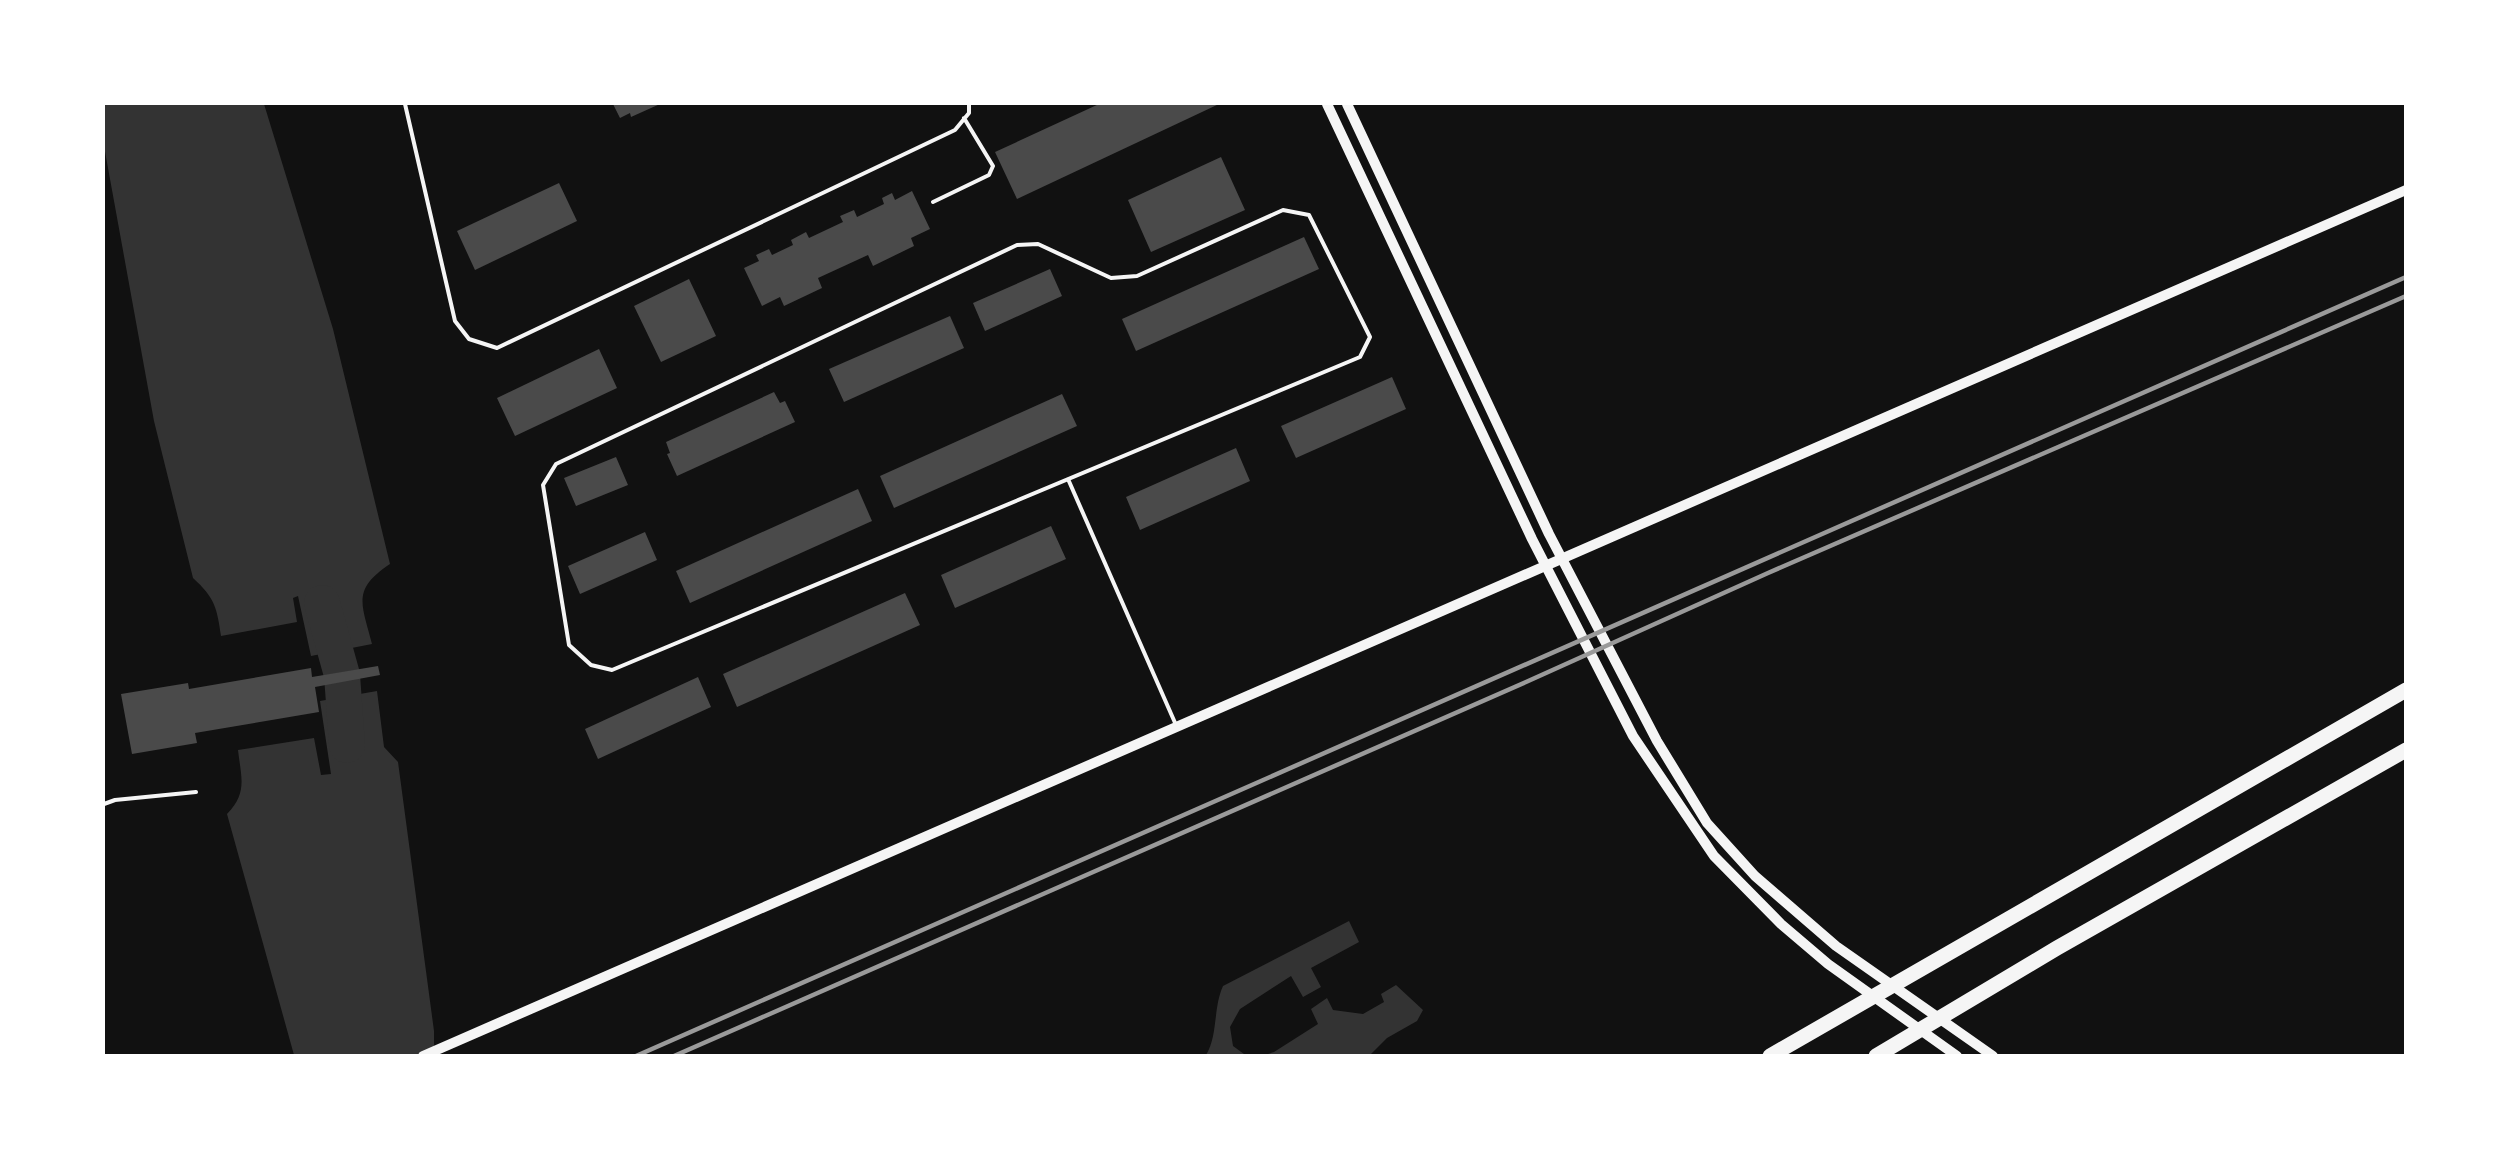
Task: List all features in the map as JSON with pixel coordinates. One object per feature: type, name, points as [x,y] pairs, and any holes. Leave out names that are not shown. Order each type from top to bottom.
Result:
[{"type":"highway","points":[[1770,1056],[2406,690]]},
{"type":"highway","points":[[1876,1056],[2406,750]]},
{"type":"street","points":[[1327,104],[1546,565],[1633,736],[1714,856],[1781,924],[1828,964],[1957,1056]]},
{"type":"street","points":[[1347,104],[1562,558],[1657,741],[1707,823],[1755,876],[1836,946],[1993,1056]]},
{"type":"street","points":[[423,1056],[2406,190]]},
{"type":"lane","points":[[405,104],[455,321],[469,339],[497,348],[956,130],[969,113],[969,104]]},
{"type":"lane","points":[[933,202],[989,175],[993,165],[964,118]]},
{"type":"lane","points":[[1283,210],[1309,215],[1370,337],[1360,357],[1068,479],[612,670],[591,665],[569,645],[543,485],[556,464],[1017,245],[1038,244],[1111,278],[1137,276],[1283,210]]},
{"type":"lane","points":[[1068,479],[1177,726]]},
{"type":"lane","points":[[104,804],[115,800],[196,792]]},
{"type":"shaded area","points":[[104,104],[264,104],[333,329],[390,564],[369,582],[365,590],[363,608],[372,644],[311,656],[298,596],[293,598],[297,622],[221,636],[214,604],[193,578],[154,421],[104,146]]},
{"type":"shaded area","points":[[377,691],[384,747],[398,762],[434,1031],[434,1055],[294,1055],[227,814],[238,799],[242,784],[238,750],[314,738],[321,775],[331,774],[320,701]]},
{"type":"shaded area","points":[[1349,921],[1359,942],[1311,968],[1321,987],[1303,997],[1291,976],[1240,1009],[1230,1027],[1233,1046],[1249,1055],[1206,1055],[1212,1039],[1223,986]]},
{"type":"shaded area","points":[[1396,985],[1423,1010],[1417,1021],[1387,1038],[1370,1055],[1265,1055],[1274,1052],[1318,1024],[1311,1009],[1327,998],[1333,1010],[1363,1014],[1384,1002],[1381,994]]},
{"type":"building","points":[[613,104],[660,104],[631,117],[630,113],[620,118]]},
{"type":"building","points":[[1099,104],[1219,104],[1017,199],[995,152]]},
{"type":"building","points":[[1221,157],[1245,210],[1151,252],[1128,200]]},
{"type":"building","points":[[559,183],[577,221],[475,270],[457,231]]},
{"type":"building","points":[[912,191],[930,229],[911,238],[914,246],[873,266],[868,255],[818,278],[822,288],[784,306],[780,297],[762,306],[744,268],[759,261],[756,255],[769,249],[772,255],[793,245],[791,240],[806,232],[809,238],[843,222],[840,216],[854,210],[857,217],[884,204],[882,198],[892,193],[895,200]]},
{"type":"building","points":[[1304,237],[1319,269],[1136,351],[1122,319]]},
{"type":"building","points":[[1050,269],[1062,296],[985,331],[973,303]]},
{"type":"building","points":[[689,279],[716,336],[661,362],[634,306]]},
{"type":"building","points":[[950,316],[964,348],[844,402],[829,369]]},
{"type":"building","points":[[599,349],[617,388],[515,436],[497,398]]},
{"type":"building","points":[[1392,377],[1406,409],[1296,458],[1281,426]]},
{"type":"building","points":[[774,392],[780,403],[785,401],[795,422],[677,476],[667,454],[670,453],[666,442]]},
{"type":"building","points":[[1062,394],[1077,426],[894,508],[880,476]]},
{"type":"building","points":[[1236,448],[1250,481],[1140,530],[1126,497]]},
{"type":"building","points":[[616,457],[628,485],[576,506],[564,478]]},
{"type":"building","points":[[858,489],[872,521],[690,603],[676,571]]},
{"type":"building","points":[[1051,526],[1066,559],[955,608],[941,575]]},
{"type":"building","points":[[645,532],[657,560],[580,594],[568,566]]},
{"type":"building","points":[[905,593],[920,625],[737,707],[723,674]]},
{"type":"building","points":[[378,666],[380,675],[315,687],[319,712],[195,733],[197,743],[132,754],[121,694],[188,683],[189,689],[311,668],[312,677]]},
{"type":"building","points":[[698,677],[711,707],[598,759],[585,729]]},
{"type":"waterway","points":[[322,603],[342,675],[347,745]]},
{"type":"railway","points":[[636,1056],[2406,277]]},
{"type":"railway","points":[[674,1056],[1526,682],[1768,573],[2406,296]]}]
